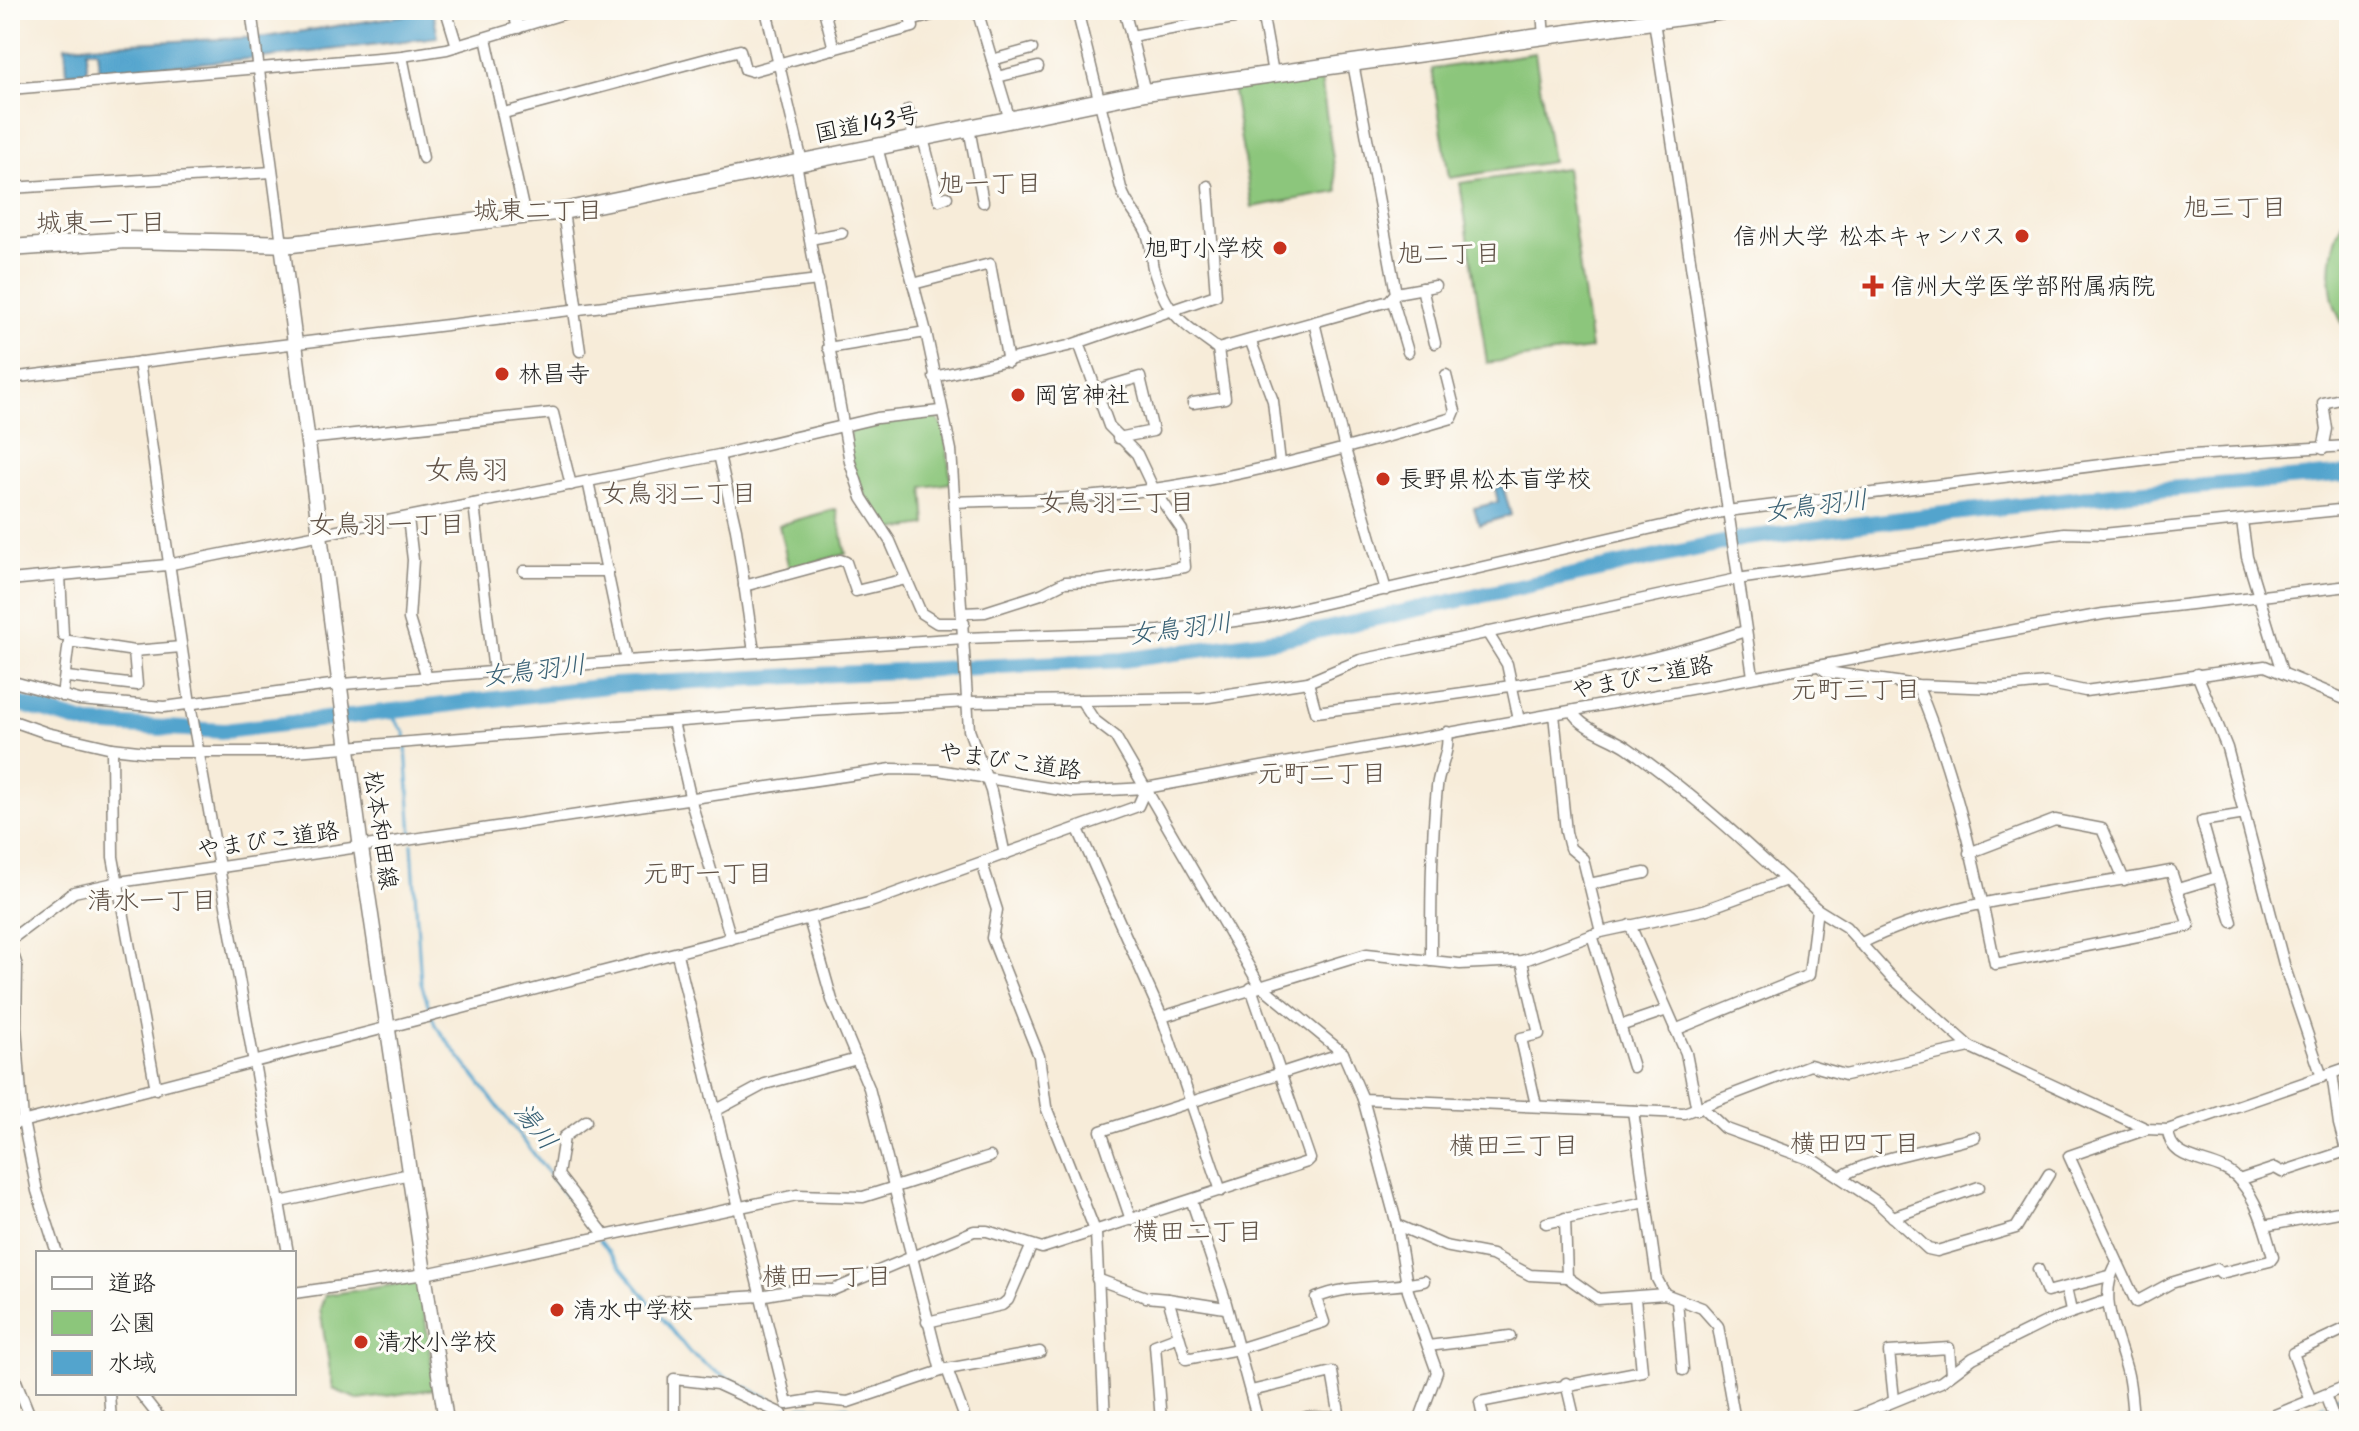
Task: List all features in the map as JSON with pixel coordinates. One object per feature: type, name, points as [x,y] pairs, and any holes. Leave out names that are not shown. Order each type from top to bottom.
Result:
[{"type":"highway","name":"国道143号","points":[[10,248],[126,240],[282,244],[525,217],[1145,92],[1731,10]]},
{"type":"main road","name":"松本和田線","points":[[282,244],[361,848],[446,1421]]},
{"type":"street","points":[[251,10],[282,244]]},
{"type":"street","points":[[446,10],[457,46]]},
{"type":"street","points":[[513,10],[518,28]]},
{"type":"street","points":[[10,89],[258,64],[402,56],[457,46],[576,10]]},
{"type":"street","points":[[766,10],[799,162],[828,348],[862,498],[890,541],[921,613],[937,623],[985,612],[1041,594],[1065,582],[1097,581],[1185,567],[1182,530],[1153,488],[1137,454],[1109,426],[1079,343]]},
{"type":"street","points":[[824,10],[834,49]]},
{"type":"street","points":[[504,113],[740,50],[745,69],[752,71],[913,27],[910,15],[949,10]]},
{"type":"street","points":[[977,10],[1010,120]]},
{"type":"street","points":[[1077,10],[1127,207],[1144,228],[1153,250],[1152,264],[1171,313],[1218,349],[1225,398],[1193,403]]},
{"type":"street","points":[[1124,10],[1145,92]]},
{"type":"street","points":[[1131,36],[1279,10]]},
{"type":"street","points":[[1542,10],[1544,38]]},
{"type":"street","points":[[1262,12],[1273,73]]},
{"type":"street","points":[[1654,21],[1753,676]]},
{"type":"street","points":[[486,38],[525,217]]},
{"type":"street","points":[[992,60],[1032,49]]},
{"type":"street","points":[[402,56],[423,158]]},
{"type":"street","points":[[1353,63],[1394,296],[1408,352]]},
{"type":"street","points":[[997,77],[1038,67]]},
{"type":"street","points":[[908,110],[942,201]]},
{"type":"street","points":[[969,128],[978,197]]},
{"type":"street","points":[[877,147],[926,332],[940,411],[951,450],[971,742],[986,779],[1005,855]]},
{"type":"street","points":[[10,188],[272,172]]},
{"type":"street","points":[[934,377],[1079,343],[1216,295],[1208,186]]},
{"type":"street","points":[[563,211],[580,351]]},
{"type":"street","points":[[810,239],[842,233]]},
{"type":"street","points":[[913,284],[990,264],[1008,362]]},
{"type":"street","points":[[10,378],[818,280]]},
{"type":"street","points":[[1218,349],[1251,342],[1435,286]]},
{"type":"street","points":[[1422,288],[1435,343]]},
{"type":"street","points":[[1314,322],[1345,449],[1386,590]]},
{"type":"street","points":[[828,348],[926,332]]},
{"type":"street","points":[[1251,342],[1273,401],[1280,463]]},
{"type":"street","points":[[139,362],[190,708],[288,1251]]},
{"type":"street","points":[[956,502],[1085,497],[1153,488],[1345,449],[1452,418],[1455,411],[1446,375]]},
{"type":"street","points":[[1096,390],[1140,377],[1153,431],[1118,438]]},
{"type":"street","points":[[2323,449],[2327,429],[2323,403],[2349,397]]},
{"type":"street","points":[[10,580],[167,565],[719,455],[877,418],[940,411]]},
{"type":"street","points":[[307,439],[553,413],[571,485]]},
{"type":"street","points":[[10,681],[62,696],[131,707],[190,708],[340,687],[626,661],[1160,631],[1265,617],[1727,514],[2174,456],[2349,446]]},
{"type":"street","points":[[719,455],[736,529],[754,652]]},
{"type":"street","points":[[588,481],[626,661]]},
{"type":"street","points":[[474,504],[494,672]]},
{"type":"street","points":[[10,720],[47,733],[112,748],[198,750],[404,742],[968,699],[1202,698],[1308,682],[1360,660],[1736,577],[2025,537],[2242,521],[2349,509]]},
{"type":"street","points":[[408,518],[413,560],[409,619],[427,678]]},
{"type":"street","points":[[2242,521],[2247,557],[2282,672]]},
{"type":"street","points":[[744,586],[840,560],[846,562],[856,591],[906,579]]},
{"type":"street","points":[[524,571],[608,571]]},
{"type":"street","points":[[60,575],[63,635]]},
{"type":"street","name":"やまびこ道路","points":[[10,942],[74,892],[119,882],[361,848],[690,796],[892,769],[938,770],[1073,792],[1146,788],[2103,614],[2349,586]]},
{"type":"street","points":[[1308,682],[1316,712],[1514,685],[1711,644],[1745,631]]},
{"type":"street","points":[[1487,632],[1507,664],[1514,685],[1519,720]]},
{"type":"street","points":[[62,696],[67,677],[69,641],[134,651],[181,647]]},
{"type":"street","points":[[67,677],[137,685],[134,651]]},
{"type":"street","points":[[1819,666],[1827,672],[1917,685],[1997,688],[2046,683],[2085,691],[2265,666],[2348,702],[2349,715]]},
{"type":"street","points":[[2197,674],[2227,748],[2285,968],[2327,1075],[2347,1156],[2282,1172],[2275,1168],[2239,1180]]},
{"type":"street","points":[[1860,944],[1889,928],[1983,905],[2171,871],[2189,926],[1995,964],[1983,905],[1936,729],[1917,685]]},
{"type":"street","points":[[660,1302],[760,1296],[799,1289],[833,1290],[974,1231],[987,1231],[1042,1248],[1192,1202],[1310,1159],[1255,986],[1115,736],[1106,726],[1094,720],[1081,700]]},
{"type":"street","points":[[1572,711],[1578,721],[1618,741],[1664,774],[1817,909],[1846,927],[1917,1002],[1948,1024],[1970,1047],[2147,1129]]},
{"type":"street","points":[[1554,714],[1566,832],[1570,848],[1583,859],[1596,934],[1633,1067]]},
{"type":"street","points":[[673,722],[690,796],[731,939]]},
{"type":"street","points":[[1431,961],[1431,883],[1438,782],[1447,753],[1447,732]]},
{"type":"street","points":[[112,748],[111,828],[156,1089]]},
{"type":"street","points":[[10,1125],[868,903],[1138,806],[1146,788]]},
{"type":"street","points":[[2232,922],[2202,821],[2245,814]]},
{"type":"street","points":[[1969,853],[2055,820],[2102,829],[2124,880]]},
{"type":"street","points":[[1078,829],[1162,1017],[1221,1191]]},
{"type":"street","points":[[982,863],[997,910],[992,938],[1039,1056],[1046,1107],[1096,1233],[1105,1421]]},
{"type":"street","points":[[1589,884],[1645,873]]},
{"type":"street","points":[[2178,889],[2218,877]]},
{"type":"street","points":[[1162,1017],[1367,954],[1480,964],[1522,961],[1596,934],[1704,910],[1786,880]]},
{"type":"street","points":[[1675,1030],[1809,975],[1817,909]]},
{"type":"street","points":[[809,919],[832,1000],[869,1088],[927,1322],[966,1421]]},
{"type":"street","points":[[1630,925],[1664,1011],[1686,1053],[1699,1109],[1724,1128],[1817,1162],[1893,1217],[1928,1249],[1937,1251],[2016,1228],[2049,1174]]},
{"type":"street","points":[[10,942],[17,966],[16,1026],[23,1121],[37,1191],[56,1251]]},
{"type":"street","points":[[677,954],[785,1411]]},
{"type":"street","points":[[1522,961],[1539,1034],[1521,1038],[1536,1105]]},
{"type":"street","points":[[1255,986],[1343,1053],[1363,1099],[1397,1225],[1407,1285],[1437,1372],[1420,1417],[1433,1421]]},
{"type":"street","points":[[1620,1026],[1664,1011]]},
{"type":"street","points":[[1363,1099],[1633,1111],[1699,1109],[1810,1065],[1845,1075],[1970,1047]]},
{"type":"street","points":[[1131,1220],[1101,1131],[1343,1053]]},
{"type":"street","points":[[715,1111],[765,1084],[857,1059]]},
{"type":"street","points":[[2168,1130],[2173,1147],[2189,1159],[2218,1163],[2239,1180],[2255,1201],[2273,1257],[2270,1261],[2221,1273],[2217,1269],[2171,1283],[2136,1302],[2069,1156],[2147,1129],[2168,1130],[2349,1067]]},
{"type":"street","points":[[1633,1111],[1657,1279],[1665,1294]]},
{"type":"street","points":[[586,1121],[564,1137],[558,1175],[599,1236]]},
{"type":"street","points":[[1841,1177],[1902,1155],[1938,1150],[1975,1137]]},
{"type":"street","points":[[296,1293],[425,1274],[797,1195],[863,1197],[990,1157]]},
{"type":"street","points":[[280,1202],[410,1174]]},
{"type":"street","points":[[1893,1217],[1979,1187]]},
{"type":"street","points":[[1192,1202],[1224,1296],[1258,1421]]},
{"type":"street","points":[[1546,1223],[1645,1202]]},
{"type":"street","points":[[2264,1226],[2349,1210]]},
{"type":"street","points":[[1565,1218],[1567,1277]]},
{"type":"street","points":[[1397,1225],[1445,1246],[1492,1255],[1530,1275],[1567,1277],[1598,1299],[1665,1294],[1702,1308],[1718,1326],[1735,1421]]},
{"type":"street","points":[[927,1322],[1002,1305],[1008,1300],[1031,1247]]},
{"type":"street","points":[[2117,1263],[2109,1276],[2106,1301],[2128,1375],[2133,1421]]},
{"type":"street","points":[[2038,1269],[2047,1292],[2109,1276]]},
{"type":"street","points":[[1097,1279],[1146,1297],[1225,1308]]},
{"type":"street","points":[[1168,1299],[1186,1359],[1238,1349],[1324,1322],[1316,1298],[1333,1290],[1424,1281]]},
{"type":"street","points":[[2066,1288],[2071,1311]]},
{"type":"street","points":[[1484,1421],[1480,1402],[1566,1383],[1642,1371],[1635,1298]]},
{"type":"street","points":[[1677,1300],[1683,1370]]},
{"type":"street","points":[[1846,1421],[1925,1389],[1973,1358],[2071,1311],[2106,1301]]},
{"type":"street","points":[[2311,1401],[2293,1353],[2349,1327]]},
{"type":"street","points":[[1161,1421],[1155,1345],[1179,1336]]},
{"type":"street","points":[[1428,1346],[1510,1336]]},
{"type":"street","points":[[1894,1399],[1889,1352],[1949,1348],[1951,1374]]},
{"type":"street","points":[[674,1421],[674,1379],[717,1384],[785,1411],[818,1399],[848,1402],[944,1370],[1040,1352]]},
{"type":"street","points":[[10,1366],[32,1421]]},
{"type":"street","points":[[1251,1391],[1332,1372],[1340,1418],[1307,1417],[1295,1421]]},
{"type":"street","points":[[1566,1383],[1575,1421]]},
{"type":"street","points":[[2260,1421],[2349,1385]]},
{"type":"street","points":[[109,1395],[111,1421]]},
{"type":"street","points":[[142,1395],[162,1421]]},
{"type":"street","points":[[2325,1395],[2335,1421]]},
{"type":"green space","points":[[1535,53],[1552,162],[1449,178],[1432,69]]},
{"type":"green space","points":[[1320,73],[1338,192],[1252,207],[1232,86]]},
{"type":"green space","points":[[1566,168],[1591,349],[1487,363],[1460,183]]},
{"type":"green space","points":[[2349,210],[2349,333],[2334,304],[2330,272],[2336,239]]},
{"type":"green space","points":[[935,416],[945,430],[951,483],[923,487],[926,525],[887,531],[872,509],[854,471],[850,432],[873,423]]},
{"type":"green space","points":[[836,509],[846,554],[789,569],[779,525]]},
{"type":"green space","name":"清水小学校","points":[[420,1281],[435,1389],[359,1400],[333,1389],[320,1309],[325,1295]]},
{"type":"water","points":[[433,11],[438,37],[271,57],[104,71],[99,69],[97,50],[87,50],[87,71],[67,73],[65,46],[265,37]]},
{"type":"water","points":[[1503,486],[1511,515],[1479,525],[1474,508],[1498,502],[1495,488]]},
{"type":"waterway","name":"女鳥羽川","points":[[10,701],[88,724],[224,731],[614,685],[1123,660],[1280,639],[1745,538],[2120,493],[2349,474]]},
{"type":"waterway","name":"湯川","points":[[387,710],[405,733],[412,836]]},
{"type":"waterway","name":"湯川","points":[[412,844],[421,983],[435,1025],[596,1235]]},
{"type":"waterway","name":"湯川","points":[[600,1241],[690,1353],[718,1373],[785,1406]]},
{"type":"waterway","points":[[2331,1400],[2349,1391]]},
{"type":"waterway","points":[[2305,1421],[2324,1404]]},
{"type":"waterway","name":"湯川","points":[[800,1407],[848,1407],[861,1421]]},
{"type":"place","name":"信州大学 松本キャンパス","points":[[2022,236]]},
{"type":"place","name":"旭町小学校","points":[[1280,248]]},
{"type":"place","name":"信州大学医学部附属病院","points":[[1873,286]]},
{"type":"place","name":"林昌寺","points":[[502,374]]},
{"type":"place","name":"岡宮神社","points":[[1018,395]]},
{"type":"place","name":"長野県松本盲学校","points":[[1383,479]]},
{"type":"place","name":"清水中学校","points":[[557,1310]]},
{"type":"place","name":"清水小学校","points":[[361,1342]]},
{"type":"district","name":"旭一丁目","points":[[990,183]]},
{"type":"district","name":"旭三丁目","points":[[2235,207]]},
{"type":"district","name":"城東二丁目","points":[[538,210]]},
{"type":"district","name":"城東一丁目","points":[[101,222]]},
{"type":"district","name":"旭二丁目","points":[[1449,253]]},
{"type":"district","name":"女鳥羽","points":[[467,469]]},
{"type":"district","name":"女鳥羽二丁目","points":[[679,493]]},
{"type":"district","name":"女鳥羽三丁目","points":[[1117,502]]},
{"type":"district","name":"女鳥羽一丁目","points":[[387,524]]},
{"type":"district","name":"元町三丁目","points":[[1856,689]]},
{"type":"district","name":"元町二丁目","points":[[1322,773]]},
{"type":"district","name":"元町一丁目","points":[[708,873]]},
{"type":"district","name":"清水一丁目","points":[[152,900]]},
{"type":"district","name":"横田四丁目","points":[[1855,1143]]},
{"type":"district","name":"横田三丁目","points":[[1514,1145]]},
{"type":"district","name":"横田二丁目","points":[[1198,1231]]},
{"type":"district","name":"横田一丁目","points":[[827,1276]]}]
